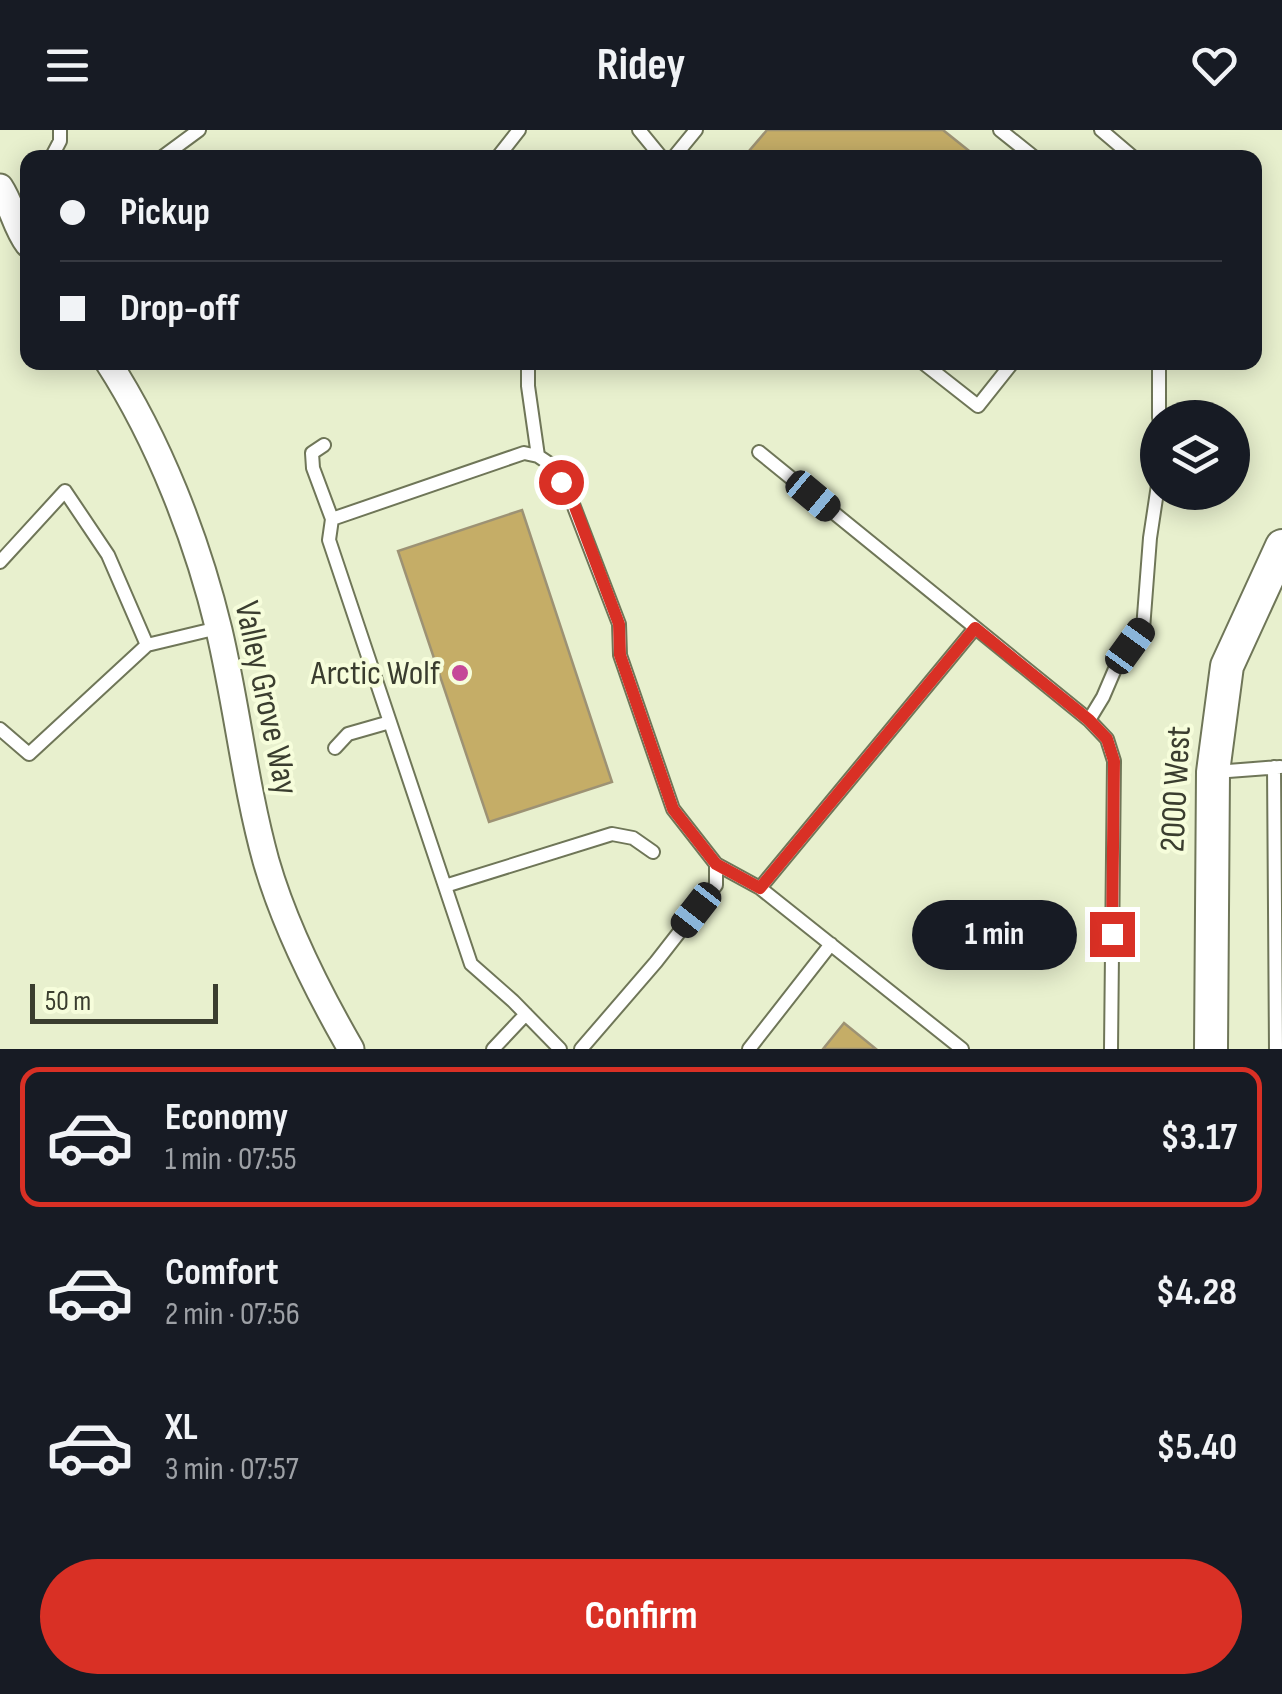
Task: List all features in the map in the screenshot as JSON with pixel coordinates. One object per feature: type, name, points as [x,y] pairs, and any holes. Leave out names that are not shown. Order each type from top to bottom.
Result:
[{"type":"street","points":[[0,187],[10,202],[16,235]]},
{"type":"street","name":"Valley Grove Way","points":[[112,370],[149,436],[198,555],[218,628],[267,864],[290,928],[351,1049]]},
{"type":"street","name":"2000 West","points":[[1211,1049],[1212,772],[1226,666],[1282,546]]},
{"type":"lane","points":[[172,150],[200,130]]},
{"type":"lane","points":[[504,150],[520,130]]},
{"type":"lane","points":[[638,130],[655,150]]},
{"type":"lane","points":[[680,150],[696,130]]},
{"type":"lane","points":[[1000,130],[1025,150]]},
{"type":"lane","points":[[1102,130],[1125,150]]},
{"type":"lane","points":[[528,370],[538,456]]},
{"type":"lane","points":[[932,370],[978,406],[1007,370]]},
{"type":"lane","points":[[1159,400],[1160,370]]},
{"type":"lane","points":[[324,445],[312,453],[312,468],[332,520],[329,540],[471,964],[560,1049]]},
{"type":"lane","points":[[760,452],[1089,720],[1107,739],[1114,761],[1111,1049]]},
{"type":"lane","points":[[332,520],[524,453],[550,464],[572,499],[619,624],[620,655],[673,809],[716,864],[760,888],[962,1049]]},
{"type":"lane","points":[[0,562],[65,491],[108,555],[148,645]]},
{"type":"lane","points":[[1089,720],[1118,662],[1142,629],[1154,510]]},
{"type":"lane","points":[[0,729],[29,754],[148,645],[218,628]]},
{"type":"lane","points":[[760,888],[975,628]]},
{"type":"lane","points":[[335,748],[348,734],[390,722]]},
{"type":"lane","points":[[1212,772],[1278,767],[1276,1049]]},
{"type":"lane","points":[[445,886],[612,834],[633,838],[653,852]]},
{"type":"lane","points":[[582,1049],[716,885],[716,864]]},
{"type":"lane","points":[[749,1049],[831,944]]},
{"type":"lane","points":[[493,1049],[526,1014]]},
{"type":"building","points":[[767,130],[943,130],[968,150],[750,150]]},
{"type":"building","points":[[522,510],[612,782],[489,822],[398,551]]},
{"type":"building","points":[[844,1023],[876,1049],[823,1049]]},
{"type":"place","name":"Arctic Wolf","points":[[460,673]]},
{"type":"route","points":[[561,482],[572,499],[619,624],[620,655],[673,809],[716,864],[760,888],[975,628],[1107,739],[1114,761],[1112,934]]}]
